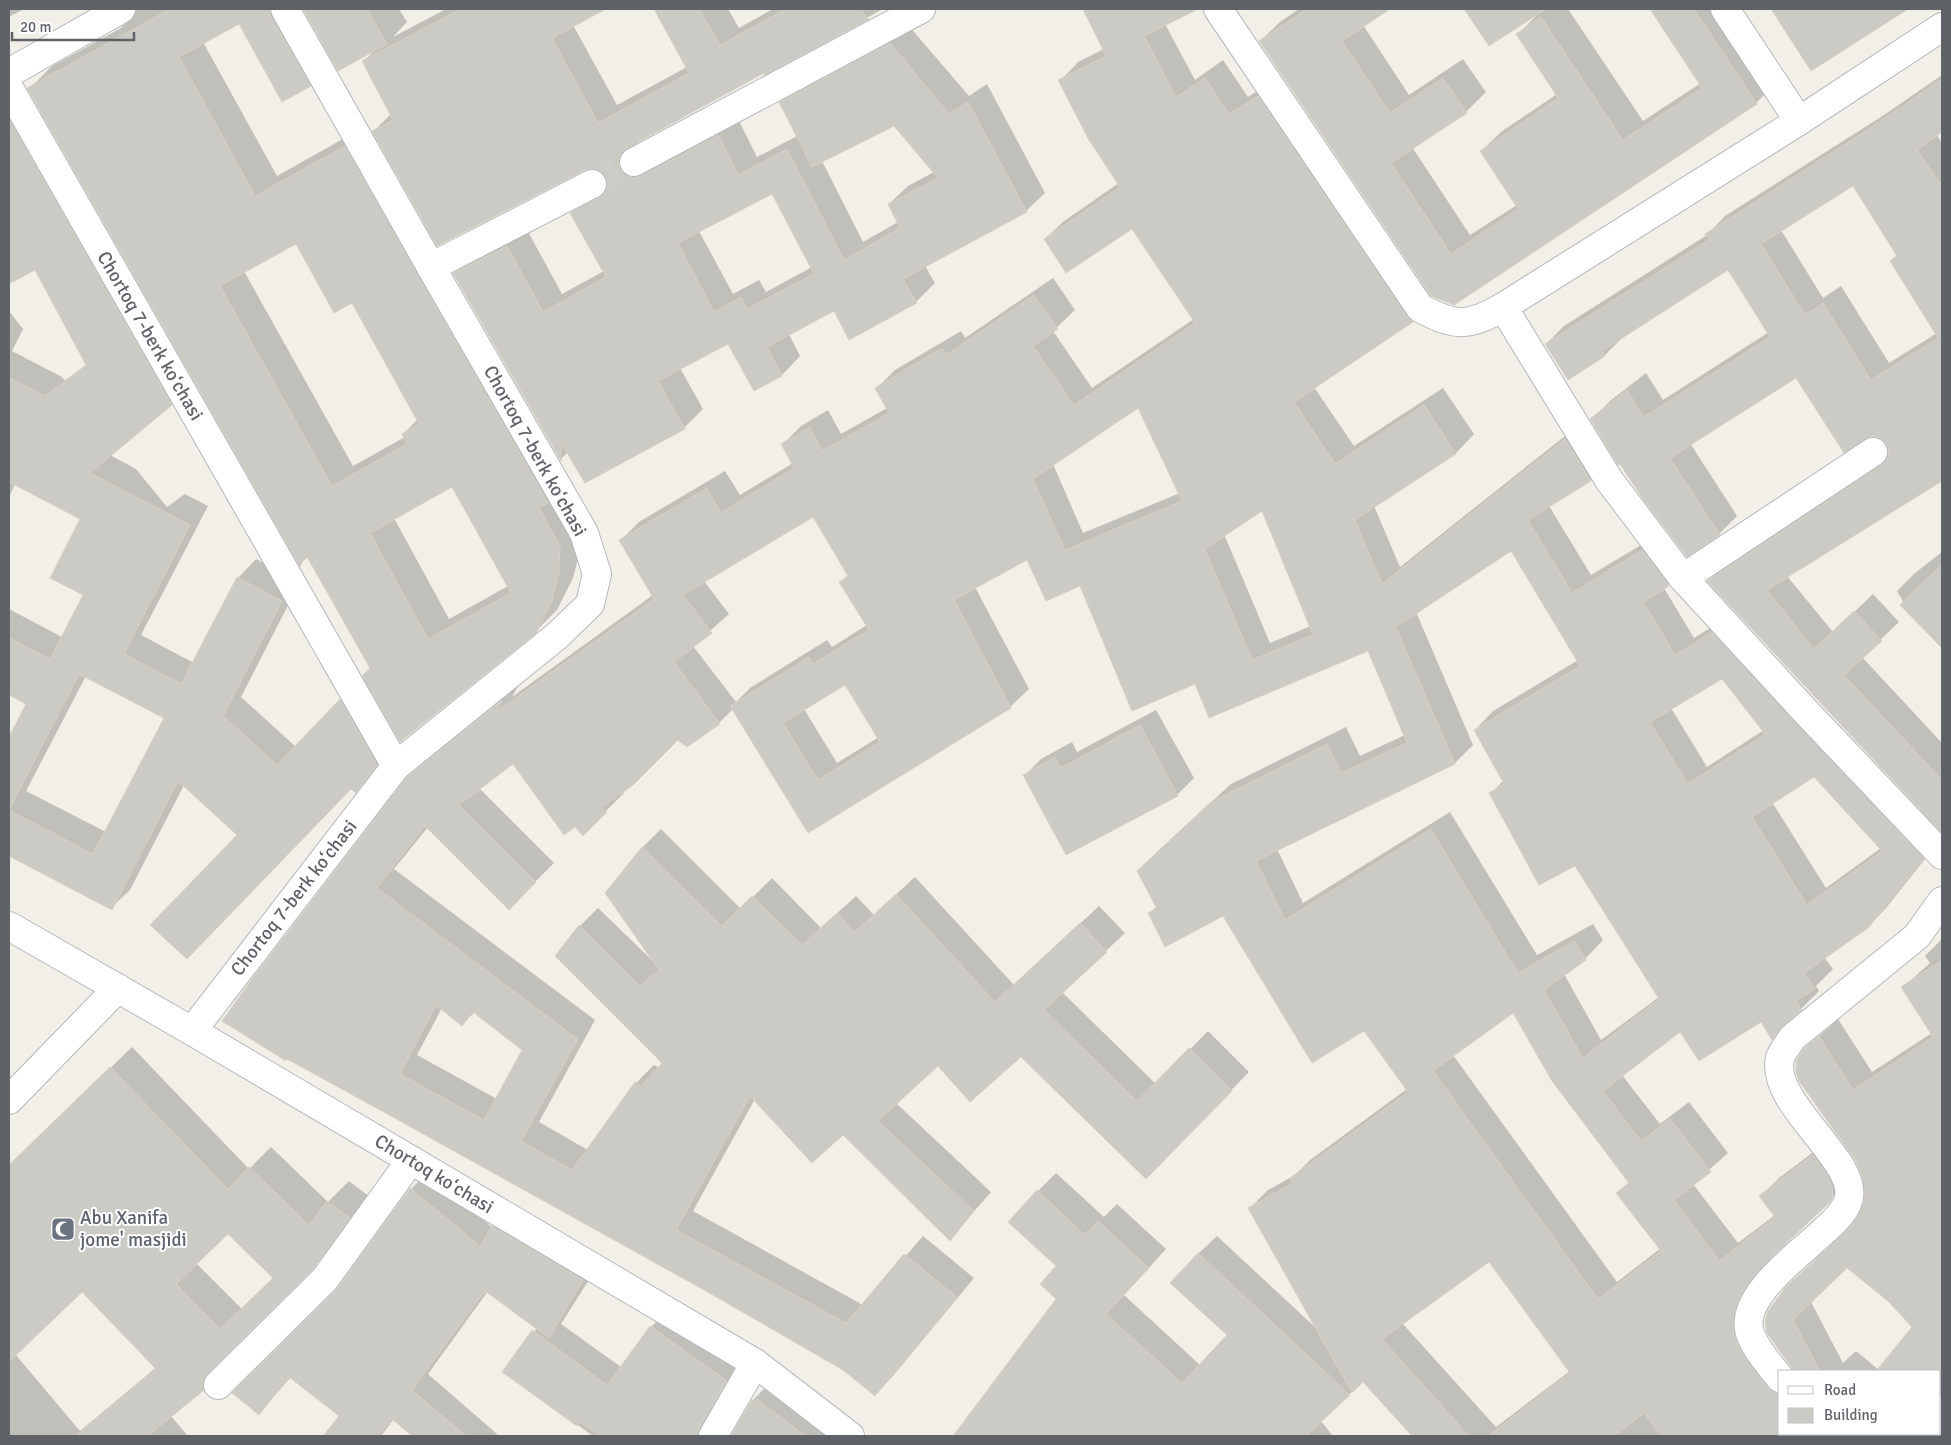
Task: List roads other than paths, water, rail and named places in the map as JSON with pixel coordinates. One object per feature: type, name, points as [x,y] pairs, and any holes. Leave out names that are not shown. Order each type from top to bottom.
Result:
[{"type":"street","points":[[9,73],[121,9]]},
{"type":"street","name":"Chortoq 7-berk koʻchasi","points":[[192,1030],[396,766],[558,635],[590,604],[597,574],[584,533],[285,9]]},
{"type":"street","points":[[634,162],[921,9]]},
{"type":"street","points":[[1218,9],[1420,308],[1446,322],[1479,321],[1503,307],[1799,121],[1942,27]]},
{"type":"street","points":[[1725,9],[1799,121]]},
{"type":"street","name":"Chortoq 7-berk koʻchasi","points":[[9,88],[396,766]]},
{"type":"street","points":[[431,267],[592,184]]},
{"type":"street","points":[[1503,307],[1609,480],[1683,578],[1807,713],[1942,855]]},
{"type":"street","points":[[1683,578],[1873,452]]},
{"type":"street","points":[[1778,1375],[1757,1348],[1749,1331],[1750,1314],[1759,1292],[1837,1218],[1849,1198],[1848,1180],[1789,1096],[1779,1074],[1780,1057],[1792,1038],[1917,936],[1942,900]]},
{"type":"street","name":"Chortoq koʻchasi","points":[[9,926],[192,1030],[755,1363],[850,1436]]},
{"type":"street","points":[[9,1100],[118,988]]},
{"type":"street","points":[[218,1385],[325,1279],[411,1160]]},
{"type":"street","points":[[713,1436],[755,1363]]},
{"type":"tunnel","points":[[592,184],[634,162]]},
{"type":"place","name":"Abu Xanifa jome' masjidi","points":[[63,1229]]}]
